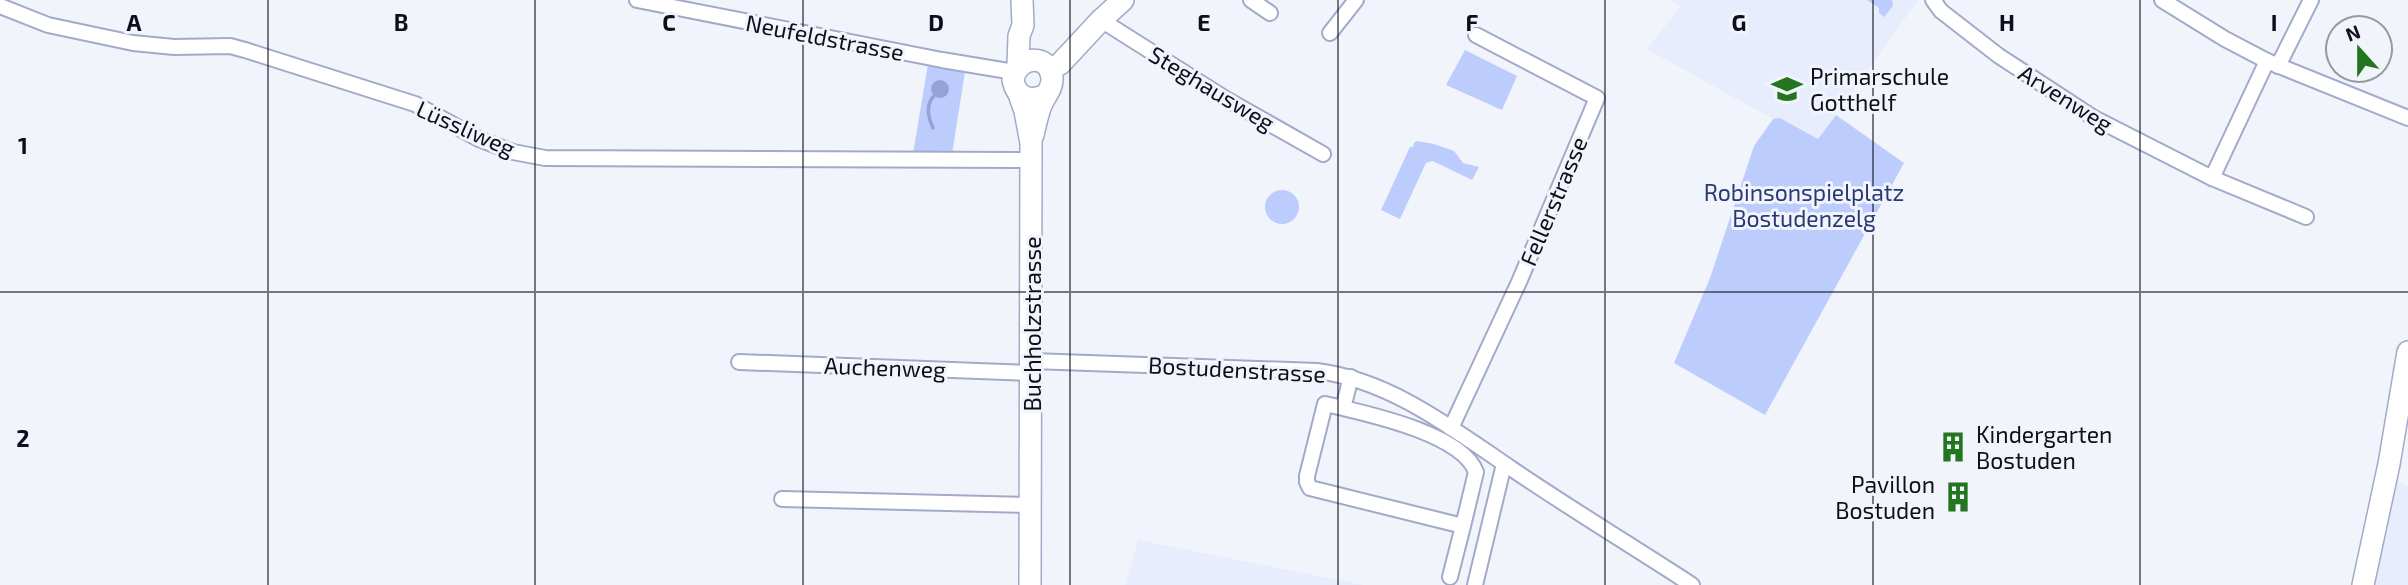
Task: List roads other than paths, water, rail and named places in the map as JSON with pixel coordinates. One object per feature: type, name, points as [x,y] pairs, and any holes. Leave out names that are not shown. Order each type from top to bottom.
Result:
[{"type":"street","name":"Neufeldstrasse","points":[[637,0],[942,60],[1030,67]]},
{"type":"street","points":[[1022,0],[1023,24],[1019,36],[1030,67],[1060,64],[1123,0]]},
{"type":"street","points":[[1251,0],[1270,13]]},
{"type":"street","points":[[1330,33],[1356,0]]},
{"type":"street","name":"Arvenweg","points":[[1933,0],[1941,11],[1999,56],[2070,104],[2173,160],[2306,217]]},
{"type":"street","points":[[2162,0],[2225,39],[2273,64],[2408,118]]},
{"type":"street","points":[[2212,178],[2273,64],[2311,0]]},
{"type":"street","name":"Lüssliweg","points":[[0,6],[48,25],[133,43],[174,47],[230,46],[245,50],[415,104],[479,139],[513,152],[545,158],[1031,152]]},
{"type":"street","name":"Steghausweg","points":[[1101,20],[1226,99],[1323,154]]},
{"type":"street","name":"Fellerstrasse","points":[[1451,428],[1519,282],[1597,98],[1476,35]]},
{"type":"street","name":"Buchholzstrasse","points":[[1030,585],[1031,152],[1024,108],[1013,84],[1030,67],[1051,85],[1045,95],[1031,152]]},
{"type":"street","points":[[1019,94],[1032,99],[1045,95]]},
{"type":"street","points":[[2362,585],[2389,464],[2407,361]]},
{"type":"street","name":"Auchenweg","points":[[739,362],[1031,367]]},
{"type":"street","name":"Bostudenstrasse","points":[[1031,367],[1317,371],[1351,377],[1385,391],[1451,428],[1692,585]]},
{"type":"street","points":[[1343,408],[1351,377]]},
{"type":"street","points":[[1450,578],[1463,526],[1476,472],[1473,464],[1448,445],[1412,427],[1325,404],[1307,476],[1310,488],[1463,526]]},
{"type":"street","points":[[1475,585],[1504,464]]},
{"type":"street","points":[[782,499],[1030,505]]},
{"type":"waterway","points":[[933,128],[928,111],[934,96]]},
{"type":"place","name":"Primarschule Gotthelf","points":[[1787,89]]},
{"type":"place","name":"Kindergarten Bostuden","points":[[1953,447]]},
{"type":"place","name":"Pavillon Bostuden","points":[[1958,497]]},
{"type":"park label","name":"Robinsonspielplatz Bostudenzelg","points":[[1804,205]]}]
